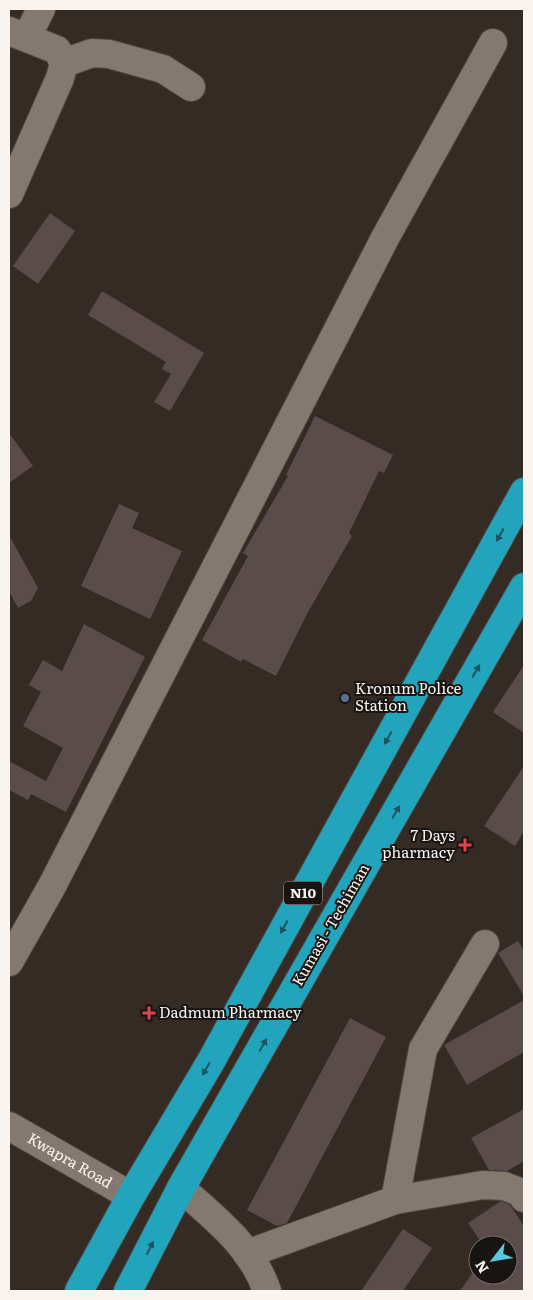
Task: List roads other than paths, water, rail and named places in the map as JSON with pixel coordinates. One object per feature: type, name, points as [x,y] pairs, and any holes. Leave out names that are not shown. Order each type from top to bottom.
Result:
[{"type":"highway","name":"N10","points":[[79,1291],[131,1196],[214,1054],[524,492]]},
{"type":"highway","name":"Kumasi - Techiman","points":[[128,1291],[181,1188],[524,587]]},
{"type":"street","points":[[9,194],[60,78],[64,63],[56,50],[18,34],[41,9]]},
{"type":"street","points":[[9,962],[52,886],[385,238],[493,43]]},
{"type":"street","points":[[64,63],[92,53],[109,54],[163,69],[191,87]]},
{"type":"street","points":[[394,1200],[423,1049],[485,944]]},
{"type":"street","name":"Kwapra Road","points":[[9,1126],[131,1196]]},
{"type":"street","points":[[247,1254],[394,1200],[483,1186],[504,1186],[520,1192],[524,1198]]},
{"type":"street","points":[[181,1188],[235,1236],[262,1275],[267,1291]]},
{"type":"place","name":"Kronum Police Station","points":[[345,698]]},
{"type":"place","name":"7 Days pharmacy","points":[[465,845]]},
{"type":"place","name":"Dadmum Pharmacy","points":[[149,1013]]}]
